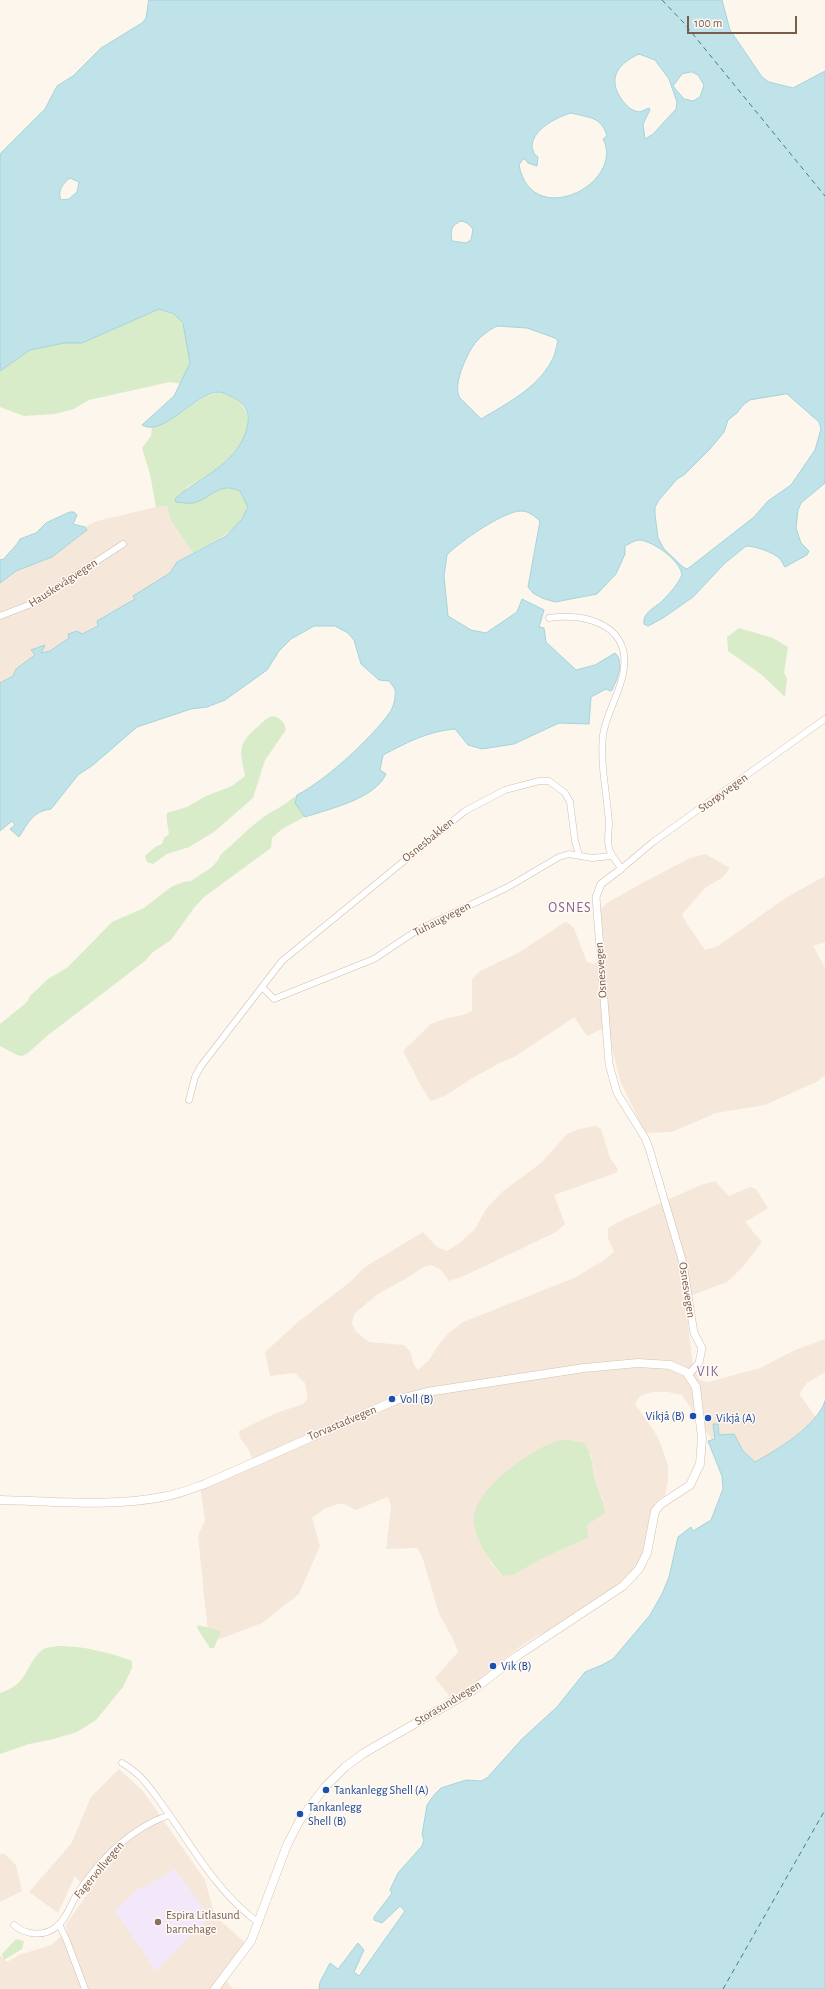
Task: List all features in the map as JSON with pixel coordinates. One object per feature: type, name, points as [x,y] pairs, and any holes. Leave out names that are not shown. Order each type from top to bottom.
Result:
[{"type":"main road","name":"Torvastadvegen","points":[[0,1500],[120,1501],[148,1500],[174,1495],[212,1481],[396,1400],[427,1392],[530,1375],[630,1363],[670,1365],[680,1368],[689,1374]]},
{"type":"main road","name":"Storasundvegen","points":[[215,1989],[245,1951],[259,1923],[280,1861],[293,1832],[316,1796],[335,1776],[372,1748],[473,1690],[528,1649],[616,1592],[634,1574],[647,1553],[655,1511],[661,1504],[690,1485],[700,1464],[702,1438],[700,1410],[696,1387],[689,1374]]},
{"type":"street","name":"Hauskevågvegen","points":[[0,616],[39,601],[54,589],[123,544]]},
{"type":"street","points":[[549,618],[573,616],[599,622],[613,633],[623,652],[623,674],[605,726],[602,748],[603,781],[609,823],[608,845],[612,856],[621,869]]},
{"type":"street","name":"Storøyvegen","points":[[621,869],[653,842],[825,719]]},
{"type":"street","name":"Osnesbakken","points":[[189,1100],[195,1077],[202,1066],[263,988],[282,961],[465,811],[505,790],[539,781],[549,781],[558,786],[565,793],[570,802],[575,841],[579,855]]},
{"type":"street","name":"Tuhaugvegen","points":[[263,988],[274,999],[374,959],[416,931],[508,887],[559,857],[569,854],[592,858],[612,856]]},
{"type":"street","name":"Osnesvegen","points":[[621,869],[601,884],[596,897],[609,1064],[617,1093],[645,1138],[649,1148],[683,1263],[694,1333],[702,1348],[699,1363],[689,1374]]},
{"type":"street","points":[[122,1763],[142,1777],[217,1881],[248,1915],[259,1923]]},
{"type":"street","name":"Fagervollvegen","points":[[59,1924],[80,1889],[117,1845],[133,1832],[169,1815]]},
{"type":"street","points":[[14,1925],[22,1931],[32,1934],[48,1931],[59,1924],[85,1989]]},
{"type":"shaded area","points":[[167,506],[171,521],[193,553],[177,562],[171,573],[134,596],[135,599],[97,621],[98,626],[82,634],[68,634],[69,638],[50,651],[41,653],[44,646],[31,650],[36,655],[16,669],[13,676],[0,683],[0,583],[16,571],[46,560],[58,553],[87,530],[85,527],[97,521],[156,507]]},
{"type":"shaded area","points":[[705,854],[730,868],[723,877],[705,888],[682,914],[705,950],[718,946],[784,899],[825,876],[825,942],[813,946],[825,968],[825,1075],[818,1081],[765,1105],[716,1113],[672,1132],[645,1133],[621,1083],[606,1027],[587,1036],[575,1018],[573,1018],[514,1057],[471,1079],[445,1096],[431,1101],[421,1086],[403,1051],[431,1024],[472,1011],[472,979],[480,971],[518,953],[565,922],[574,928],[587,962],[593,964],[600,962],[600,910],[607,903],[644,882],[690,858]]},
{"type":"shaded area","points":[[595,1126],[601,1129],[610,1158],[618,1169],[616,1173],[554,1195],[565,1224],[556,1232],[462,1277],[449,1281],[441,1270],[431,1265],[423,1267],[407,1278],[378,1294],[354,1314],[352,1323],[356,1332],[369,1342],[404,1345],[410,1351],[414,1365],[418,1370],[429,1360],[439,1344],[449,1333],[463,1322],[574,1278],[601,1262],[614,1252],[608,1238],[608,1228],[618,1222],[701,1185],[715,1181],[729,1196],[750,1187],[756,1189],[768,1208],[745,1222],[762,1242],[742,1268],[727,1282],[693,1295],[689,1300],[688,1324],[693,1366],[700,1380],[708,1382],[760,1368],[795,1350],[825,1339],[825,1372],[807,1383],[799,1394],[816,1417],[810,1424],[776,1451],[755,1462],[743,1451],[734,1435],[712,1440],[682,1395],[668,1392],[652,1392],[640,1396],[635,1404],[658,1437],[668,1465],[668,1481],[665,1495],[655,1503],[655,1530],[652,1542],[624,1585],[573,1618],[535,1637],[518,1648],[477,1683],[464,1692],[450,1697],[435,1678],[458,1652],[453,1639],[439,1614],[422,1556],[417,1548],[386,1549],[391,1507],[388,1497],[356,1510],[344,1504],[338,1504],[324,1509],[312,1518],[320,1546],[299,1594],[262,1623],[209,1643],[198,1536],[205,1520],[200,1485],[228,1469],[253,1462],[249,1450],[240,1438],[239,1431],[276,1413],[303,1404],[308,1398],[305,1383],[295,1373],[270,1376],[265,1352],[298,1322],[350,1282],[365,1267],[423,1232],[437,1247],[447,1251],[458,1244],[475,1229],[486,1209],[502,1192],[541,1163],[567,1134],[579,1129]],"holes":[[[591,1454],[596,1484],[603,1500],[587,1525],[588,1538],[503,1576],[492,1565],[474,1528],[511,1468],[524,1459]]]},
{"type":"shaded area","points":[[119,1769],[143,1791],[205,1880],[215,1916],[248,1945],[224,1978],[233,1989],[0,1989],[0,1955],[7,1962],[19,1955],[51,1945],[68,1930],[65,1926],[88,1893],[75,1876],[58,1913],[29,1892],[71,1844],[91,1797]]},
{"type":"shaded area","points":[[0,1854],[5,1854],[16,1865],[22,1891],[0,1902]]},
{"type":"shaded area","points":[[175,1869],[210,1918],[156,1971],[115,1911],[138,1888],[145,1887]]},
{"type":"green space","points":[[159,309],[177,316],[184,326],[190,363],[181,384],[170,382],[89,400],[74,409],[55,414],[24,416],[0,407],[0,371],[30,350],[64,343],[82,343]]},
{"type":"green space","points":[[221,392],[232,397],[246,410],[248,427],[240,445],[223,464],[186,488],[193,503],[210,493],[221,489],[227,488],[240,491],[248,507],[239,523],[225,535],[193,553],[171,521],[167,506],[156,507],[150,474],[142,448],[151,436],[152,426],[170,420],[211,394]]},
{"type":"green space","points":[[739,628],[773,638],[788,647],[784,673],[787,678],[785,697],[762,675],[728,651],[727,637]]},
{"type":"green space","points":[[272,716],[282,720],[286,730],[265,760],[253,798],[214,832],[189,847],[167,854],[153,864],[147,862],[145,856],[155,847],[162,844],[164,838],[169,834],[167,813],[187,807],[206,796],[232,786],[245,776],[241,756],[242,746],[249,735]]},
{"type":"green space","points":[[295,796],[306,816],[282,829],[272,838],[271,848],[204,897],[194,908],[171,940],[153,952],[145,961],[47,1036],[28,1053],[22,1056],[17,1055],[0,1046],[0,1024],[27,1002],[30,996],[48,979],[68,967],[112,922],[144,908],[171,887],[183,882],[191,881],[212,867],[219,859],[220,855],[252,826]]},
{"type":"green space","points":[[559,1440],[584,1443],[590,1454],[595,1480],[603,1502],[605,1513],[587,1525],[588,1538],[541,1559],[513,1575],[503,1576],[487,1556],[478,1539],[475,1530],[474,1514],[478,1503],[485,1492],[506,1471],[519,1462],[554,1442]]},
{"type":"green space","points":[[198,1625],[221,1631],[214,1648],[210,1648],[197,1628]]},
{"type":"green space","points":[[57,1646],[86,1648],[114,1655],[132,1661],[132,1668],[123,1687],[96,1720],[77,1732],[50,1740],[29,1744],[0,1754],[0,1693],[17,1684],[36,1656],[42,1650]]},
{"type":"green space","points":[[16,1939],[24,1941],[22,1949],[4,1960],[2,1954]]},
{"type":"water","points":[[149,0],[722,0],[730,30],[762,77],[769,82],[793,88],[825,71],[825,483],[801,503],[798,510],[796,528],[801,543],[809,551],[807,555],[785,567],[777,556],[759,548],[746,546],[725,563],[693,597],[663,618],[648,626],[644,624],[645,616],[650,610],[660,603],[676,585],[682,575],[677,563],[672,558],[659,548],[646,541],[640,540],[632,542],[625,546],[625,554],[616,574],[597,594],[555,602],[542,598],[533,593],[528,587],[540,521],[526,512],[513,512],[482,528],[447,555],[444,576],[448,616],[471,630],[486,633],[517,612],[522,599],[544,610],[539,627],[544,628],[546,642],[576,670],[595,665],[615,653],[618,657],[620,666],[616,681],[612,690],[610,691],[606,689],[591,697],[589,724],[559,723],[514,744],[482,749],[468,745],[455,729],[426,735],[383,755],[380,770],[386,774],[380,783],[372,790],[350,802],[305,817],[295,803],[297,795],[321,780],[372,734],[391,710],[394,704],[395,694],[395,689],[389,681],[379,680],[361,664],[354,640],[348,633],[335,626],[314,626],[291,639],[279,651],[267,670],[225,700],[207,707],[191,709],[137,727],[93,765],[78,775],[51,809],[35,815],[19,837],[10,829],[15,825],[12,821],[0,831],[0,683],[13,676],[16,669],[35,655],[31,650],[45,645],[41,653],[50,651],[69,638],[68,634],[77,631],[82,634],[98,626],[97,621],[135,599],[133,596],[170,573],[177,562],[226,536],[242,519],[248,507],[240,491],[232,488],[220,489],[200,501],[193,503],[176,502],[175,499],[189,487],[220,467],[240,445],[246,433],[248,415],[246,409],[240,402],[224,393],[215,392],[205,396],[161,425],[151,427],[142,425],[174,396],[190,363],[183,323],[174,314],[159,309],[82,343],[64,343],[30,350],[0,371],[0,154],[45,109],[57,86],[73,76],[101,48],[142,23],[146,18]],"holes":[[[639,54],[655,60],[669,79],[677,102],[676,109],[653,134],[645,139],[643,124],[650,110],[649,108],[640,112],[632,109],[622,100],[615,85],[617,73],[625,62]],[[692,72],[698,75],[704,85],[700,97],[693,101],[684,99],[673,86],[682,74]],[[571,113],[589,117],[598,121],[607,136],[603,139],[607,155],[601,171],[590,184],[574,194],[557,198],[541,195],[527,185],[519,165],[523,159],[525,159],[528,163],[537,166],[538,157],[533,151],[533,140],[541,129],[559,117]],[[70,178],[79,182],[77,192],[69,199],[61,200],[60,190],[65,182]],[[462,221],[467,223],[473,229],[471,240],[466,243],[452,241],[451,231],[453,226]],[[497,326],[527,328],[555,338],[558,341],[552,360],[538,380],[520,395],[481,419],[460,398],[458,386],[461,372],[470,351],[477,340]],[[787,394],[819,422],[821,429],[815,450],[791,485],[768,501],[754,517],[687,569],[664,549],[658,538],[655,507],[677,479],[684,475],[710,449],[724,432],[728,420],[737,413],[743,405],[750,400]]]},
{"type":"water","points":[[70,512],[74,512],[77,515],[73,524],[85,527],[87,530],[52,557],[16,571],[0,583],[0,560],[4,559],[17,545],[20,539],[36,533],[46,523]]},
{"type":"water","points":[[825,1401],[825,1989],[319,1989],[320,1982],[330,1963],[338,1969],[358,1943],[364,1950],[354,1972],[359,1976],[405,1911],[400,1906],[382,1923],[374,1920],[374,1917],[392,1893],[390,1890],[398,1873],[422,1846],[424,1840],[422,1835],[427,1805],[434,1795],[441,1788],[466,1780],[481,1781],[487,1778],[522,1739],[557,1707],[585,1672],[613,1659],[650,1615],[662,1594],[669,1577],[678,1537],[691,1527],[693,1531],[711,1520],[723,1489],[722,1476],[708,1441],[715,1439],[713,1424],[718,1424],[719,1435],[734,1434],[743,1451],[755,1462],[785,1444],[805,1428],[821,1410]]},
{"type":"ferry route","points":[[662,0],[683,22],[825,196]]},
{"type":"ferry route","points":[[723,1989],[825,1810]]},
{"type":"place","name":"Voll (B)","points":[[392,1399]]},
{"type":"place","name":"Vikjå (B)","points":[[693,1416]]},
{"type":"place","name":"Vikjå (A)","points":[[708,1418]]},
{"type":"place","name":"Vik (B)","points":[[493,1666]]},
{"type":"place","name":"Tankanlegg Shell (A)","points":[[326,1790]]},
{"type":"place","name":"Tankanlegg Shell (B)","points":[[300,1814]]},
{"type":"place","name":"Espira Litlasund barnehage","points":[[158,1922]]},
{"type":"district","name":"OSNES","points":[[570,908]]},
{"type":"district","name":"VIK","points":[[708,1372]]}]
